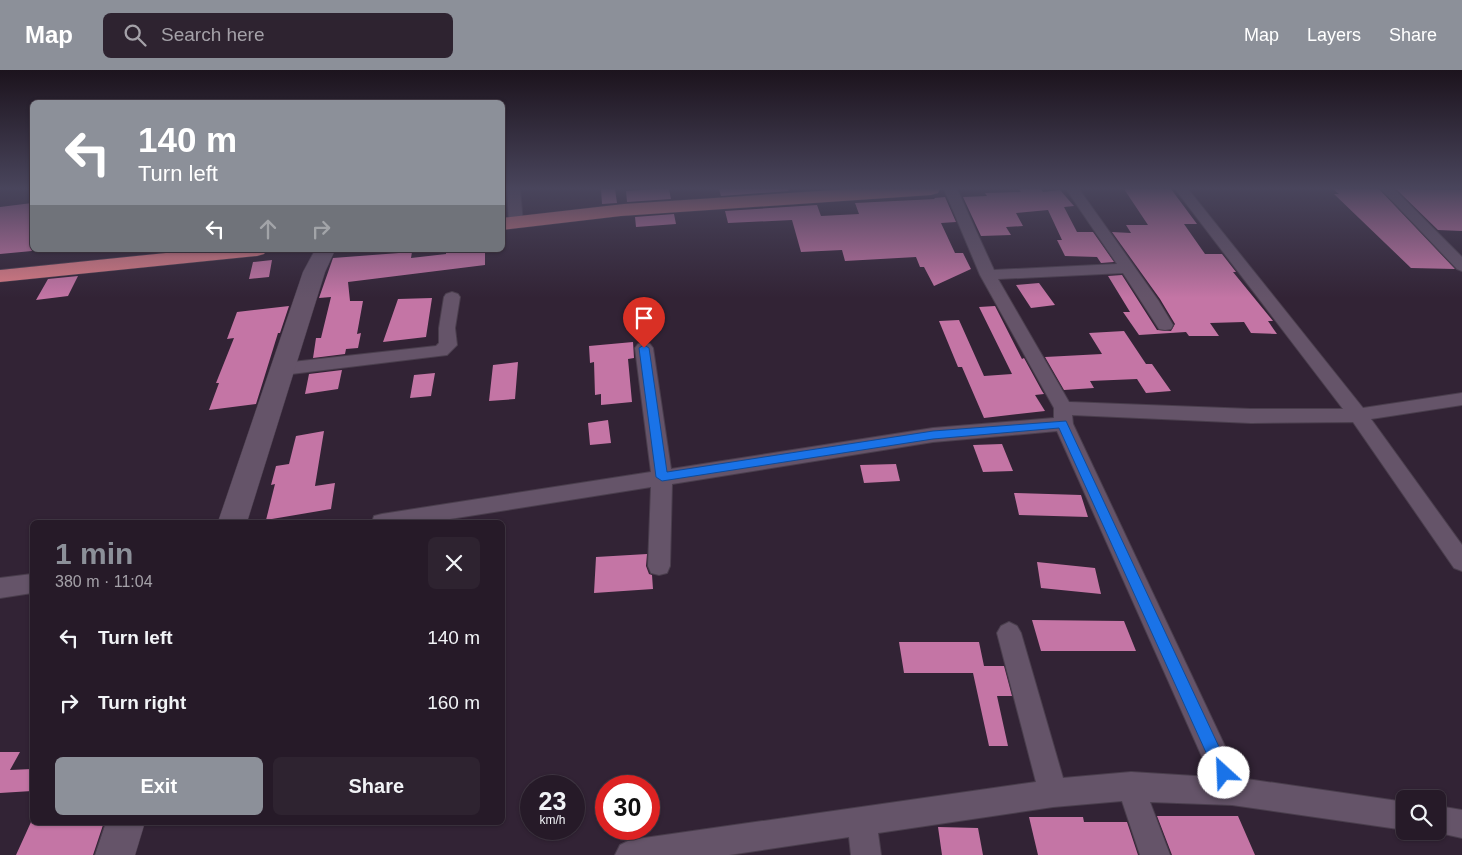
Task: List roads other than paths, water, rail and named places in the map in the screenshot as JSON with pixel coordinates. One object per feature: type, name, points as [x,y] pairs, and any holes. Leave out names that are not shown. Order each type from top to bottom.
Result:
[{"type":"highway","points":[[0,276],[237,252]]},
{"type":"street","points":[[966,226],[988,275],[1063,416],[1232,791]]},
{"type":"street","points":[[1099,226],[1165,325]]},
{"type":"street","points":[[1210,226],[1358,415],[1462,562]]},
{"type":"street","points":[[1423,226],[1462,266]]},
{"type":"street","points":[[233,520],[314,272],[324,252]]},
{"type":"street","points":[[988,275],[1128,268]]},
{"type":"street","points":[[283,369],[441,351],[448,344],[452,297]]},
{"type":"street","points":[[644,348],[662,477],[659,566]]},
{"type":"street","points":[[394,520],[1063,416],[1358,415],[1462,399]]},
{"type":"street","points":[[0,588],[30,584]]},
{"type":"street","points":[[1008,633],[1053,793]]},
{"type":"street","points":[[1131,786],[1155,855]]},
{"type":"street","points":[[630,855],[1053,793],[1131,786],[1160,789],[1232,791],[1396,815]]},
{"type":"street","points":[[862,821],[866,855]]},
{"type":"street","points":[[1446,821],[1462,824]]},
{"type":"street","points":[[115,855],[125,825]]}]
